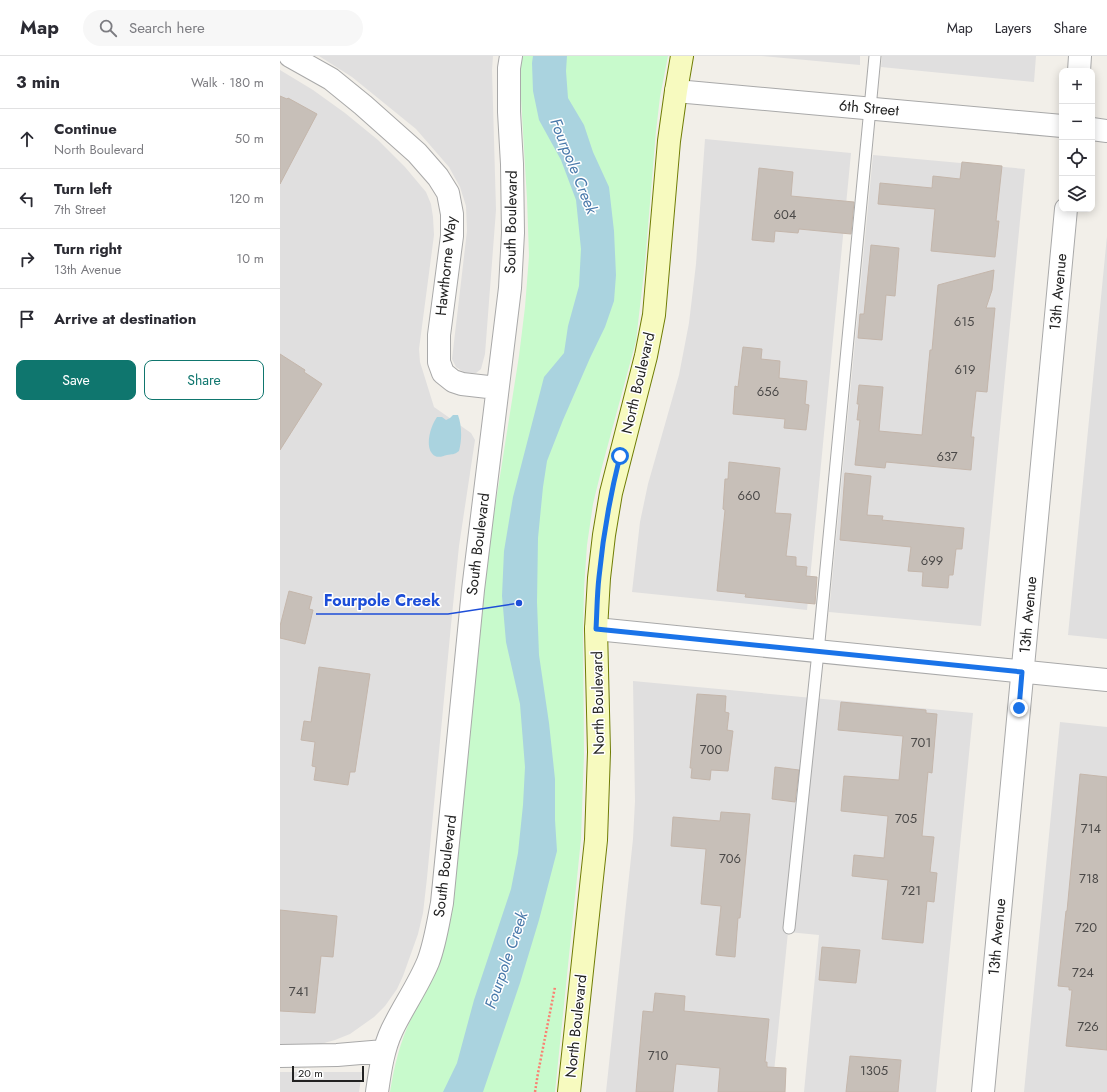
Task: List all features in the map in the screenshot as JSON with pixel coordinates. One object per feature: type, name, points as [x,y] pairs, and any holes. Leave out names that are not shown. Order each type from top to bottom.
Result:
[{"type":"street","name":"Hawthorne Way","points":[[290,56],[331,79],[363,105],[416,153],[438,177],[448,193],[452,214],[452,236],[439,335],[439,362],[443,373],[453,381],[462,384],[497,388]]},
{"type":"street","name":"South Boulevard","points":[[377,1092],[384,1051],[392,1030],[428,962],[436,934],[442,903],[473,590],[510,288],[513,233],[512,164],[508,112],[509,68],[511,56]]},
{"type":"street","name":"North Boulevard","points":[[569,1092],[596,840],[599,760],[596,629],[599,578],[610,500],[646,356],[654,315],[669,142],[682,56]]},
{"type":"street","points":[[1079,68],[1080,56]]},
{"type":"street","name":"6th Street","points":[[676,91],[1059,126]]},
{"type":"street","points":[[1095,130],[1107,131]]},
{"type":"street","name":"13th Avenue","points":[[983,1092],[1066,212]]},
{"type":"street","points":[[596,629],[1107,680]]},
{"type":"street","points":[[280,1056],[337,1055],[384,1051]]},
{"type":"lane","points":[[789,928],[818,652],[876,56]]},
{"type":"shaded area","points":[[319,56],[493,56],[492,70],[496,210],[485,354],[481,369],[476,373],[465,373],[456,367],[452,359],[467,231],[466,206],[460,187],[449,167],[416,129],[352,77]]},
{"type":"shaded area","points":[[762,56],[860,56],[860,65]]},
{"type":"shaded area","points":[[882,56],[1036,56],[1034,82],[881,67]]},
{"type":"shaded area","points":[[280,70],[313,90],[345,113],[378,140],[405,167],[426,192],[431,204],[434,235],[419,349],[420,362],[434,407],[471,433],[475,440],[459,546],[427,878],[423,913],[418,934],[397,989],[385,1006],[374,1017],[350,1034],[335,1040],[317,1045],[280,1046]]},
{"type":"shaded area","points":[[705,139],[851,153],[807,610],[632,592],[640,522],[648,484],[679,375],[689,323],[696,264]]},
{"type":"shaded area","points":[[873,155],[1025,169],[981,626],[829,612]]},
{"type":"shaded area","points":[[1107,236],[1107,639],[1068,635]]},
{"type":"shaded area","points":[[633,681],[973,713],[936,1092],[804,1092],[819,935],[788,932],[772,1092],[606,1092],[633,839],[635,801]]},
{"type":"shaded area","points":[[1060,722],[1107,727],[1107,1092],[1024,1092]]},
{"type":"shaded area","points":[[280,1072],[362,1072],[359,1092],[280,1092]]},
{"type":"green space","points":[[520,56],[668,56],[660,97],[656,131],[645,263],[636,341],[593,504],[587,545],[583,634],[584,754],[581,839],[555,1092],[390,1092],[404,1037],[411,1019],[434,974],[443,949],[448,931],[454,893],[475,665],[487,558],[519,356],[525,307],[529,256],[519,65]]},
{"type":"water","points":[[533,56],[567,56],[566,71],[568,98],[584,125],[593,152],[609,187],[614,231],[616,275],[614,301],[605,327],[563,420],[547,461],[543,487],[538,538],[537,602],[539,655],[549,723],[555,779],[557,851],[539,920],[520,983],[483,1092],[443,1092],[457,1063],[474,1000],[511,889],[518,853],[525,767],[520,704],[506,642],[502,596],[504,551],[513,497],[544,377],[564,353],[568,326],[579,286],[581,249],[576,200],[561,160],[539,120],[533,91]]},
{"type":"water","points":[[453,415],[458,415],[461,428],[461,442],[459,451],[454,454],[441,457],[435,456],[431,453],[429,448],[429,437],[432,425],[437,417],[442,417],[446,420]]},
{"type":"building","points":[[280,96],[287,99],[288,98],[317,114],[280,184]]},
{"type":"building","points":[[962,162],[1002,166],[996,221],[999,221],[995,257],[931,251],[935,209],[878,204],[880,183],[932,188],[933,176],[960,179]]},
{"type":"building","points":[[759,168],[793,172],[791,196],[854,202],[851,234],[799,229],[798,233],[775,231],[774,242],[752,240]]},
{"type":"building","points":[[871,245],[899,248],[895,296],[886,295],[882,340],[858,338],[860,314],[864,314]]},
{"type":"building","points":[[994,270],[992,290],[986,308],[995,308],[987,392],[976,391],[971,437],[974,437],[971,470],[886,462],[885,468],[855,465],[860,420],[857,420],[859,385],[883,387],[879,431],[922,435],[938,285]]},
{"type":"building","points":[[743,347],[762,349],[761,359],[780,361],[779,378],[807,381],[805,404],[809,405],[806,430],[784,428],[785,419],[733,414],[735,386],[738,387]]},
{"type":"building","points":[[280,354],[305,370],[304,372],[322,384],[280,450]]},
{"type":"building","points":[[729,462],[780,468],[775,513],[791,514],[786,556],[796,557],[796,566],[807,567],[806,576],[817,577],[815,604],[745,597],[746,594],[717,591],[725,510],[723,509],[725,479],[728,479]]},
{"type":"building","points":[[845,473],[871,476],[867,515],[883,516],[882,520],[964,528],[962,549],[956,549],[953,575],[949,575],[948,588],[922,586],[923,572],[908,571],[911,547],[840,540]]},
{"type":"building","points":[[289,591],[312,597],[309,609],[313,610],[305,644],[280,638],[280,626]]},
{"type":"building","points":[[319,667],[370,674],[355,772],[350,772],[348,785],[314,780],[316,767],[312,766],[315,742],[301,740],[304,721],[311,722]]},
{"type":"building","points":[[697,694],[726,696],[725,712],[729,713],[727,730],[733,731],[728,771],[711,770],[710,780],[691,778],[692,768],[690,768]]},
{"type":"building","points":[[841,702],[926,710],[926,713],[937,714],[932,773],[928,772],[922,836],[934,837],[930,872],[937,873],[934,902],[927,901],[923,943],[882,939],[888,880],[852,876],[854,855],[884,858],[888,816],[841,811],[844,776],[899,780],[903,736],[838,730]]},
{"type":"building","points":[[775,767],[799,770],[795,802],[772,799]]},
{"type":"building","points":[[1080,774],[1107,777],[1107,1050],[1066,1046],[1072,990],[1069,990],[1069,987],[1058,986],[1067,911]]},
{"type":"building","points":[[721,812],[750,814],[735,957],[716,955],[721,906],[701,904],[706,849],[671,846],[673,817],[720,821]]},
{"type":"building","points":[[280,910],[337,916],[333,957],[321,956],[315,1013],[280,1011]]},
{"type":"building","points":[[822,947],[860,950],[856,983],[819,980]]},
{"type":"building","points":[[655,993],[685,996],[684,1011],[769,1019],[765,1062],[767,1062],[767,1067],[786,1068],[785,1092],[718,1092],[720,1068],[676,1064],[673,1092],[636,1092],[643,1011],[653,1012]]},
{"type":"building","points":[[850,1056],[901,1060],[898,1092],[846,1092]]},
{"type":"place","name":"Fourpole Creek","points":[[519,603]]},
{"type":"route","points":[[620,456],[611,492],[604,535],[599,578],[596,629],[1022,672],[1019,708]]}]
